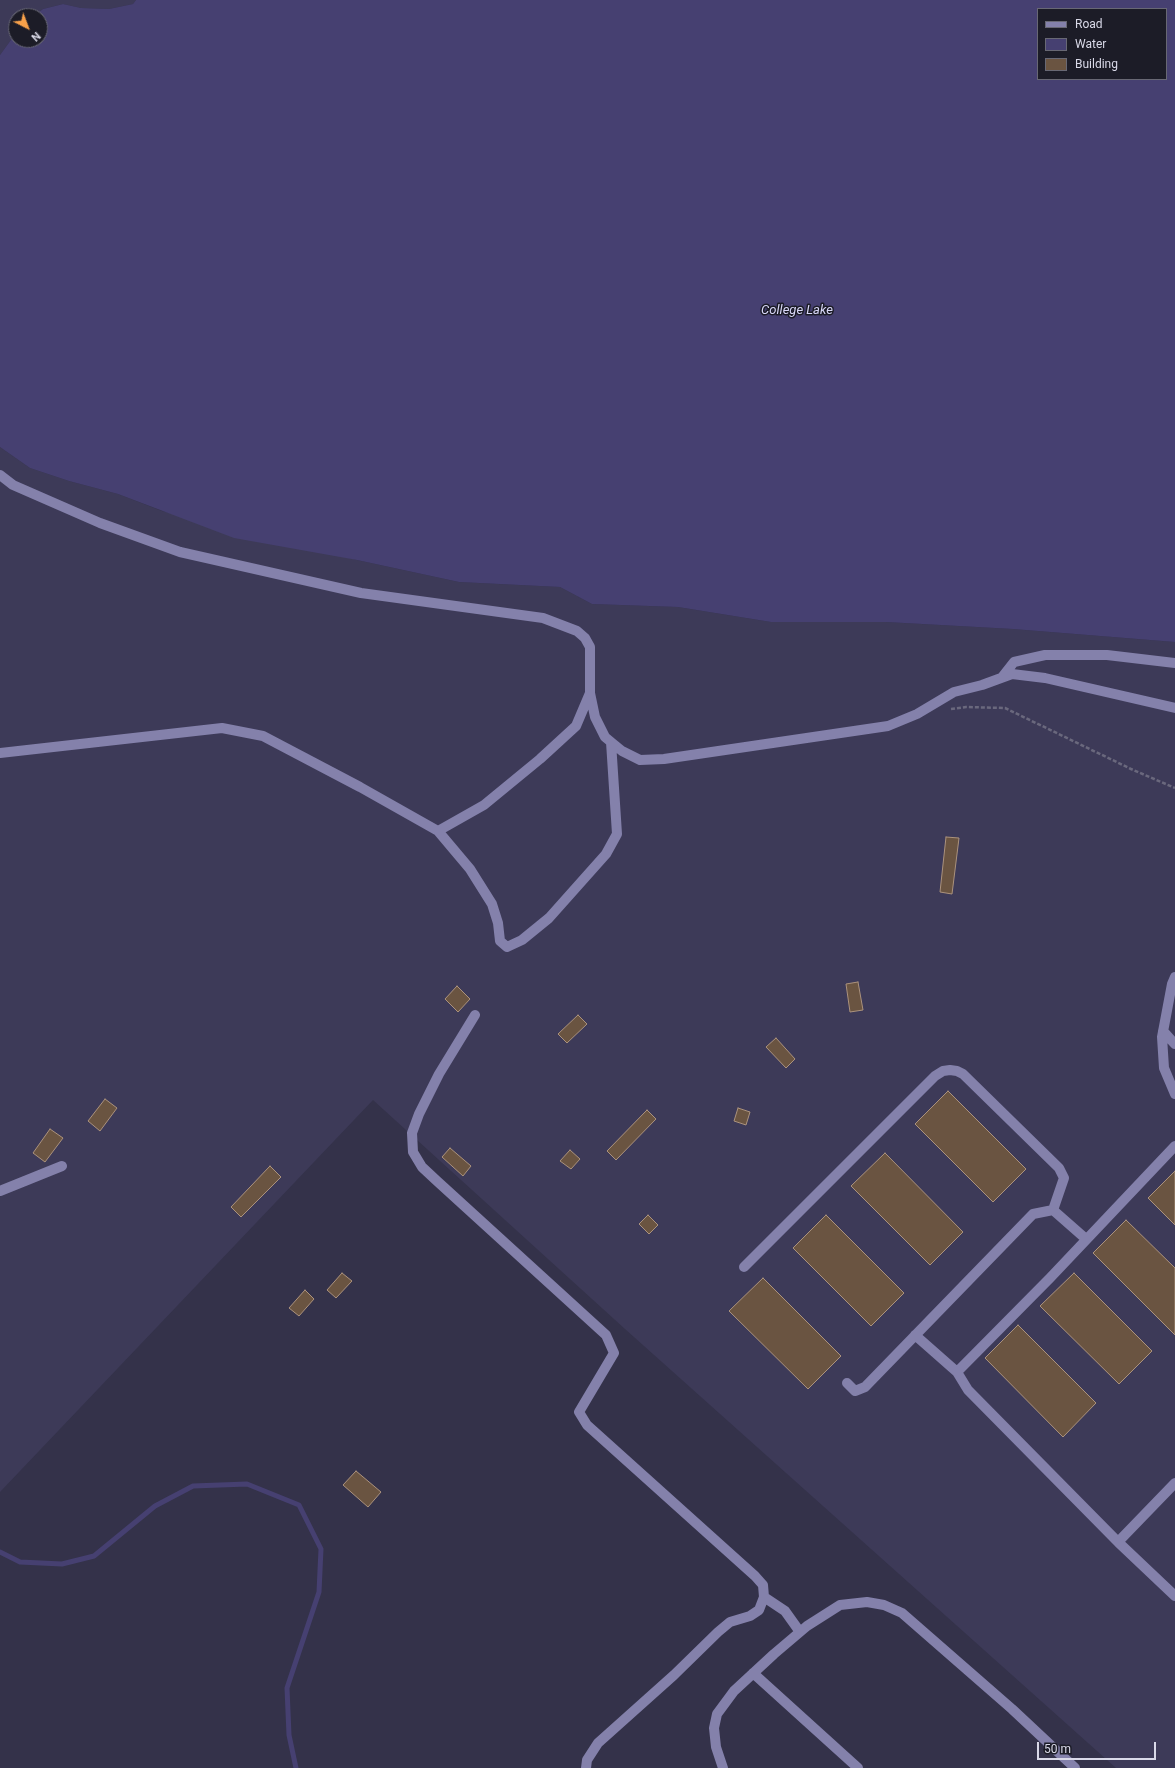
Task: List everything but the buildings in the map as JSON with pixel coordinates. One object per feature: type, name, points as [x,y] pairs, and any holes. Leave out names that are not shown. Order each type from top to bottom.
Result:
[{"type":"lane","points":[[0,475],[13,485],[79,514],[180,552],[361,593],[543,618],[577,631],[585,638],[590,647],[590,693],[595,717],[605,737],[622,751],[640,760],[664,760],[888,726],[917,714],[954,692],[1012,674],[1045,678],[1175,708]]},
{"type":"lane","points":[[1002,677],[1014,662],[1046,655],[1107,655],[1175,663]]},
{"type":"lane","points":[[438,831],[484,805],[571,731],[576,726],[590,693]]},
{"type":"lane","points":[[0,753],[222,728],[263,736],[360,787],[438,831],[470,869],[492,904],[498,923],[500,941],[507,947],[522,940],[549,918],[606,854],[617,834],[611,742]]},
{"type":"lane","points":[[1175,977],[1172,984],[1162,1037],[1164,1068],[1175,1094]]},
{"type":"lane","points":[[475,1016],[439,1074],[419,1114],[412,1133],[413,1152],[422,1167],[606,1335],[614,1353],[579,1412],[587,1425],[755,1576],[763,1585],[764,1597],[759,1610],[750,1616],[730,1622],[718,1632],[674,1676],[598,1743],[587,1760],[586,1768]]},
{"type":"lane","points":[[1163,1031],[1175,1044]]},
{"type":"lane","points":[[744,1267],[935,1076],[943,1071],[957,1071],[963,1074],[1059,1168],[1064,1178],[1053,1210]]},
{"type":"lane","points":[[957,1372],[1175,1146]]},
{"type":"lane","points":[[0,1191],[62,1166]]},
{"type":"lane","points":[[1053,1210],[1086,1239]]},
{"type":"lane","points":[[847,1383],[855,1391],[864,1387],[1033,1214],[1053,1210]]},
{"type":"lane","points":[[915,1335],[957,1372],[968,1390],[1118,1542],[1175,1596]]},
{"type":"lane","points":[[1118,1542],[1175,1483]]},
{"type":"lane","points":[[764,1597],[785,1611],[800,1632]]},
{"type":"lane","points":[[723,1768],[716,1747],[714,1728],[718,1714],[734,1691],[800,1632],[840,1606],[867,1602],[884,1605],[902,1613],[1012,1709],[1075,1768]]},
{"type":"lane","points":[[753,1673],[858,1768]]},
{"type":"path","points":[[945,710],[966,707],[1005,708],[1131,769],[1175,788]]},
{"type":"shaded area","points":[[0,0],[136,0],[133,4],[109,9],[81,8],[63,4],[47,8],[8,8],[8,44],[0,55]]},
{"type":"shaded area","points":[[0,447],[30,468],[69,481],[118,494],[162,511],[357,560],[459,582],[560,587],[592,604],[678,607],[771,622],[886,622],[1013,629],[1175,642],[1175,1768],[1116,1768],[625,1329],[373,1100],[0,1492]]},
{"type":"water","name":"College Lake","points":[[136,0],[1175,0],[1175,642],[1013,629],[886,622],[771,622],[678,607],[592,604],[560,587],[459,582],[357,560],[234,538],[118,494],[69,481],[30,468],[0,447],[0,55],[8,44],[8,48],[48,48],[47,8],[63,4],[81,8],[109,9],[133,4]]},
{"type":"waterway","points":[[0,1552],[20,1562],[62,1564],[94,1556],[155,1506],[193,1486],[247,1484],[299,1505],[321,1549],[319,1592],[287,1688],[289,1735],[296,1768]]}]
